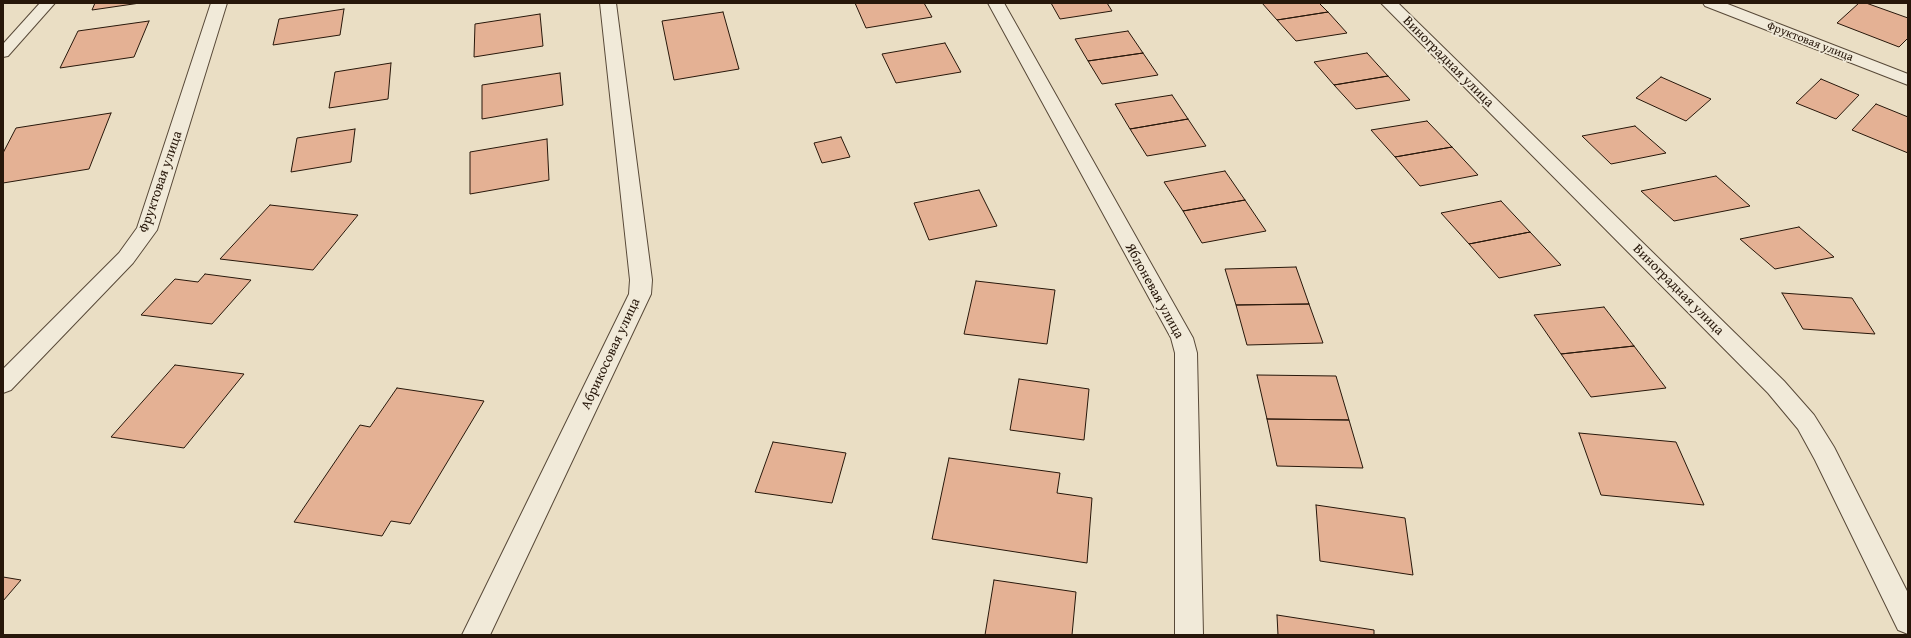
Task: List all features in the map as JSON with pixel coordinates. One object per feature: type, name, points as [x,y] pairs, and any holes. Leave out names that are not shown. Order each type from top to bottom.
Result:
[{"type":"street","name":"Фруктовая улица","points":[[3,384],[126,258],[148,230],[219,3]]},
{"type":"street","name":"Абрикосовая улица","points":[[476,635],[640,294],[641,280],[608,3]]},
{"type":"street","name":"Яблоневая улица","points":[[996,3],[1182,338],[1186,360],[1189,635]]},
{"type":"street","name":"Виноградная улица","points":[[1389,3],[1771,382],[1806,422],[1824,454],[1908,621]]},
{"type":"street","name":"Фруктовая улица","points":[[1711,3],[1908,80]]},
{"type":"lane","points":[[3,53],[48,3]]},
{"type":"building","points":[[95,3],[140,3],[92,10]]},
{"type":"building","points":[[855,3],[924,3],[932,17],[866,28]]},
{"type":"building","points":[[1051,3],[1107,3],[1112,11],[1060,19]]},
{"type":"building","points":[[1262,3],[1319,3],[1328,12],[1277,20]]},
{"type":"building","points":[[1859,3],[1866,3],[1908,18],[1908,38],[1899,47],[1837,23]]},
{"type":"building","points":[[344,9],[340,35],[273,45],[279,19]]},
{"type":"building","points":[[723,12],[739,69],[674,80],[662,21]]},
{"type":"building","points":[[1328,12],[1347,33],[1296,41],[1277,20]]},
{"type":"building","points":[[540,14],[543,46],[474,57],[475,24]]},
{"type":"building","points":[[149,21],[134,57],[60,68],[78,31]]},
{"type":"building","points":[[1128,31],[1143,53],[1088,61],[1075,39]]},
{"type":"building","points":[[945,43],[961,72],[896,83],[882,54]]},
{"type":"building","points":[[1143,53],[1158,75],[1102,84],[1088,61]]},
{"type":"building","points":[[1367,53],[1388,76],[1334,85],[1314,62]]},
{"type":"building","points":[[391,63],[388,99],[329,108],[335,72]]},
{"type":"building","points":[[560,73],[563,105],[482,119],[482,85]]},
{"type":"building","points":[[1388,76],[1410,100],[1356,109],[1334,85]]},
{"type":"building","points":[[1661,77],[1711,99],[1686,121],[1636,98]]},
{"type":"building","points":[[1821,79],[1859,95],[1836,119],[1796,103]]},
{"type":"building","points":[[1172,95],[1188,119],[1130,129],[1115,104]]},
{"type":"building","points":[[1876,104],[1908,117],[1908,153],[1852,130]]},
{"type":"building","points":[[111,113],[89,169],[3,183],[3,153],[16,128]]},
{"type":"building","points":[[1188,119],[1206,146],[1147,156],[1130,129]]},
{"type":"building","points":[[1427,121],[1452,147],[1395,157],[1371,130]]},
{"type":"building","points":[[1635,126],[1666,153],[1611,164],[1582,136]]},
{"type":"building","points":[[355,129],[351,162],[291,172],[297,138]]},
{"type":"building","points":[[841,137],[850,157],[822,163],[814,143]]},
{"type":"building","points":[[547,139],[549,180],[470,194],[470,152]]},
{"type":"building","points":[[1452,147],[1478,175],[1420,186],[1395,157]]},
{"type":"building","points":[[1225,171],[1245,200],[1183,211],[1164,182]]},
{"type":"building","points":[[1716,176],[1750,206],[1674,221],[1641,191]]},
{"type":"building","points":[[979,190],[997,226],[929,240],[914,203]]},
{"type":"building","points":[[1245,200],[1266,231],[1202,243],[1183,211]]},
{"type":"building","points":[[1501,201],[1530,232],[1469,244],[1441,213]]},
{"type":"building","points":[[270,205],[358,215],[313,270],[220,259]]},
{"type":"building","points":[[1799,227],[1834,257],[1775,269],[1740,239]]},
{"type":"building","points":[[1530,232],[1561,265],[1499,278],[1469,244]]},
{"type":"building","points":[[1296,267],[1309,304],[1236,305],[1225,269]]},
{"type":"building","points":[[205,274],[251,280],[212,324],[141,315],[175,279],[198,282]]},
{"type":"building","points":[[976,281],[1055,290],[1047,344],[964,334]]},
{"type":"building","points":[[1782,293],[1852,298],[1875,334],[1803,329]]},
{"type":"building","points":[[1309,304],[1323,343],[1247,345],[1236,305]]},
{"type":"building","points":[[1604,307],[1634,346],[1561,354],[1534,315]]},
{"type":"building","points":[[1634,346],[1666,388],[1591,397],[1561,354]]},
{"type":"building","points":[[175,365],[244,374],[184,448],[111,437]]},
{"type":"building","points":[[1257,375],[1336,376],[1349,420],[1267,419]]},
{"type":"building","points":[[1019,379],[1089,389],[1084,440],[1010,430]]},
{"type":"building","points":[[397,388],[484,401],[410,524],[391,521],[382,536],[294,522],[360,425],[370,427]]},
{"type":"building","points":[[1267,419],[1349,420],[1363,468],[1277,466]]},
{"type":"building","points":[[1579,433],[1676,442],[1704,505],[1601,495]]},
{"type":"building","points":[[773,442],[846,453],[832,503],[755,492]]},
{"type":"building","points":[[949,458],[1060,473],[1057,493],[1092,498],[1087,563],[932,539]]},
{"type":"building","points":[[1316,505],[1405,518],[1413,575],[1320,561]]},
{"type":"building","points":[[3,577],[21,580],[3,601]]},
{"type":"building","points":[[994,580],[1076,592],[1072,635],[985,635]]},
{"type":"building","points":[[1277,615],[1374,630],[1374,635],[1278,635]]}]
